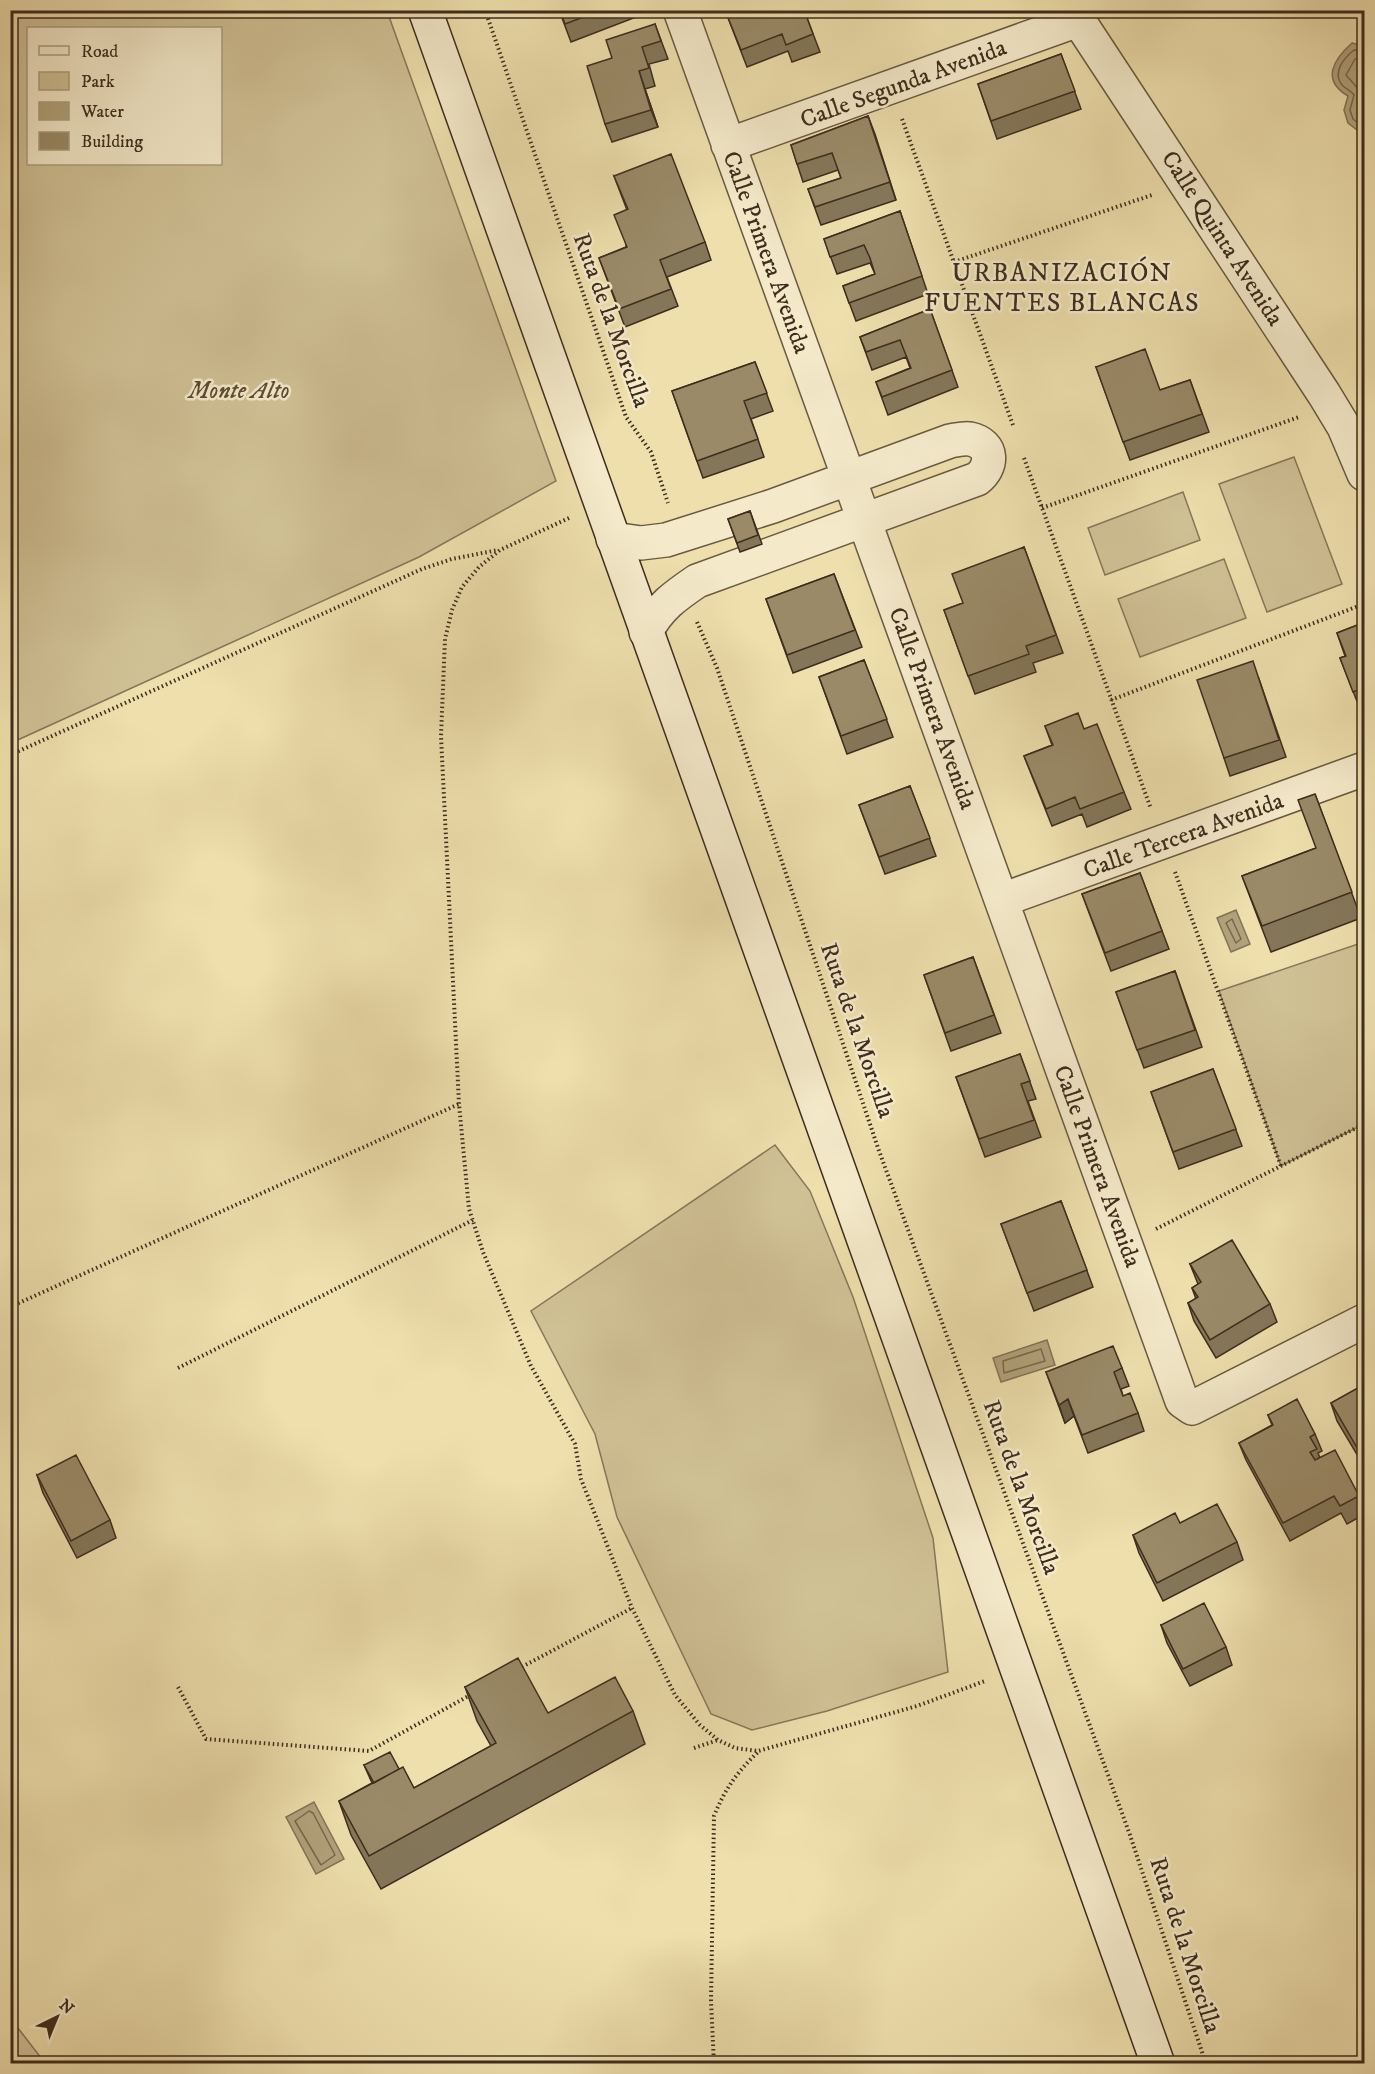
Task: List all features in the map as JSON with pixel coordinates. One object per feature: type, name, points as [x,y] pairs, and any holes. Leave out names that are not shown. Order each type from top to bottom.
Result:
[{"type":"street","points":[[425,10],[1158,2064]]},
{"type":"street","name":"Calle Primera Avenida","points":[[681,10],[1182,1401],[1186,1406],[1192,1408],[1365,1321]]},
{"type":"street","name":"Calle Segunda Avenida","points":[[728,145],[891,87],[1074,15]]},
{"type":"street","name":"Calle Quinta Avenida","points":[[1074,15],[1331,405],[1365,474]]},
{"type":"street","points":[[613,539],[641,543],[666,540],[850,478],[950,441],[968,438],[979,442],[986,449],[990,461],[987,471],[977,479],[707,577],[671,597],[656,613],[646,632]]},
{"type":"street","name":"Calle Tercera Avenida","points":[[1002,900],[1365,769]]},
{"type":"path","name":"Ruta de la Morcilla","points":[[485,10],[626,417],[651,452],[669,509],[666,540]]},
{"type":"path","points":[[891,87],[1014,430]]},
{"type":"path","points":[[954,262],[1186,183]]},
{"type":"path","points":[[1042,508],[1331,405]]},
{"type":"path","points":[[1022,452],[1281,1166]]},
{"type":"path","points":[[600,505],[500,550],[478,567],[462,587],[452,609],[445,639],[441,736],[459,1104],[469,1209],[483,1252],[531,1366],[575,1444],[581,1479],[632,1608],[675,1695],[700,1725],[718,1740],[735,1748],[758,1751],[917,1706],[1016,1669]]},
{"type":"path","points":[[10,755],[422,569],[452,559],[500,550]]},
{"type":"path","name":"Ruta de la Morcilla","points":[[683,590],[717,668],[878,1148],[1130,1835],[1206,2064]]},
{"type":"path","points":[[1111,700],[1365,604]]},
{"type":"path","points":[[10,1307],[459,1104]]},
{"type":"path","points":[[1126,1245],[1365,1124]]},
{"type":"path","points":[[178,1368],[473,1220]]},
{"type":"path","points":[[511,1672],[632,1608]]},
{"type":"path","points":[[178,1687],[206,1739],[369,1751],[481,1689]]},
{"type":"path","points":[[694,1748],[718,1740]]},
{"type":"path","points":[[714,2064],[711,2001],[714,1816],[724,1790],[735,1774],[758,1751]]},
{"type":"green space","name":"Monte Alto","points":[[10,11],[387,11],[556,481],[419,557],[11,743]]},
{"type":"green space","points":[[1294,457],[1342,584],[1267,612],[1219,484]]},
{"type":"green space","points":[[1183,492],[1200,540],[1105,575],[1088,528]]},
{"type":"green space","points":[[1224,559],[1246,618],[1140,657],[1118,599]]},
{"type":"green space","points":[[1364,942],[1364,1124],[1281,1166],[1219,991]]},
{"type":"green space","points":[[775,1145],[810,1191],[853,1297],[933,1538],[948,1672],[827,1711],[752,1730],[711,1714],[617,1517],[595,1434],[531,1311]]},
{"type":"green space","points":[[11,2019],[45,2063],[11,2063]]},
{"type":"water","points":[[1352,43],[1364,46],[1364,127],[1357,130],[1348,123],[1344,110],[1348,96],[1340,90],[1332,77],[1335,63]]},
{"type":"water","points":[[1236,910],[1250,944],[1231,952],[1217,918]]},
{"type":"water","points":[[1047,1340],[1055,1365],[1001,1382],[993,1358]]},
{"type":"water","points":[[314,1802],[344,1859],[316,1874],[286,1817]]},
{"type":"building","points":[[560,10],[602,10],[565,24]]},
{"type":"building","points":[[725,10],[804,10],[813,34],[786,45],[782,34],[741,50]]},
{"type":"building","points":[[655,24],[661,41],[642,47],[649,68],[639,71],[651,110],[605,124],[587,66],[612,58],[606,40]]},
{"type":"building","points":[[1061,54],[1075,91],[991,121],[978,84]]},
{"type":"building","points":[[868,116],[890,182],[815,207],[808,189],[841,178],[832,153],[797,164],[791,145]]},
{"type":"building","points":[[671,154],[705,242],[660,260],[671,289],[619,309],[599,258],[627,247],[614,215],[628,209],[614,176]]},
{"type":"building","points":[[900,211],[922,276],[849,303],[843,286],[875,274],[870,258],[864,245],[830,257],[824,239]]},
{"type":"building","points":[[930,309],[952,370],[882,397],[876,382],[911,368],[900,340],[866,352],[860,337]]},
{"type":"building","points":[[1145,349],[1160,390],[1190,380],[1202,414],[1123,442],[1096,367]]},
{"type":"building","points":[[755,362],[767,393],[744,401],[758,439],[697,461],[672,391]]},
{"type":"building","points":[[750,511],[758,535],[737,543],[728,519]]},
{"type":"building","points":[[1024,547],[1056,635],[1026,646],[1029,654],[968,676],[944,610],[963,603],[952,574]]},
{"type":"building","points":[[834,574],[855,630],[787,655],[766,599]]},
{"type":"building","points":[[1365,622],[1365,687],[1353,692],[1340,658],[1346,656],[1337,633]]},
{"type":"building","points":[[864,660],[887,719],[841,736],[819,677]]},
{"type":"building","points":[[1253,661],[1279,740],[1224,758],[1197,680]]},
{"type":"building","points":[[1078,713],[1084,729],[1097,724],[1124,792],[1080,809],[1075,797],[1046,809],[1024,756],[1053,745],[1045,726]]},
{"type":"building","points":[[910,786],[930,838],[879,857],[859,805]]},
{"type":"building","points":[[1315,794],[1352,892],[1262,926],[1242,876],[1316,848],[1298,800]]},
{"type":"building","points":[[1140,873],[1162,931],[1105,953],[1082,894]]},
{"type":"building","points":[[973,957],[994,1015],[945,1033],[924,975]]},
{"type":"building","points":[[1175,971],[1195,1030],[1137,1050],[1116,992]]},
{"type":"building","points":[[1020,1054],[1030,1081],[1021,1084],[1034,1120],[979,1139],[956,1077]]},
{"type":"building","points":[[1213,1069],[1236,1129],[1173,1152],[1151,1092]]},
{"type":"building","points":[[1061,1201],[1087,1270],[1027,1293],[1001,1224]]},
{"type":"building","points":[[1232,1240],[1270,1304],[1210,1340],[1188,1303],[1198,1297],[1192,1288],[1201,1282],[1190,1264]]},
{"type":"building","points":[[1113,1346],[1122,1368],[1114,1372],[1123,1396],[1130,1393],[1138,1413],[1082,1435],[1068,1399],[1059,1405],[1046,1372]]},
{"type":"building","points":[[1365,1384],[1365,1450],[1360,1453],[1331,1403]]},
{"type":"building","points":[[1297,1399],[1315,1434],[1310,1437],[1317,1449],[1310,1452],[1315,1460],[1335,1450],[1359,1496],[1340,1506],[1334,1496],[1283,1523],[1239,1443],[1273,1425],[1268,1415]]},
{"type":"building","points":[[76,1455],[110,1520],[71,1541],[37,1475]]},
{"type":"building","points":[[1217,1504],[1237,1542],[1157,1583],[1133,1535],[1175,1513],[1180,1523]]},
{"type":"building","points":[[1204,1603],[1226,1647],[1183,1669],[1161,1625]]},
{"type":"building","points":[[518,1658],[548,1713],[615,1677],[633,1711],[369,1856],[339,1801],[403,1767],[414,1788],[496,1743],[465,1687]]},
{"type":"building","points":[[390,1752],[399,1769],[374,1783],[364,1765]]},
{"type":"district","name":"URBANIZACIÓN FUENTES BLANCAS","points":[[1062,287]]}]
